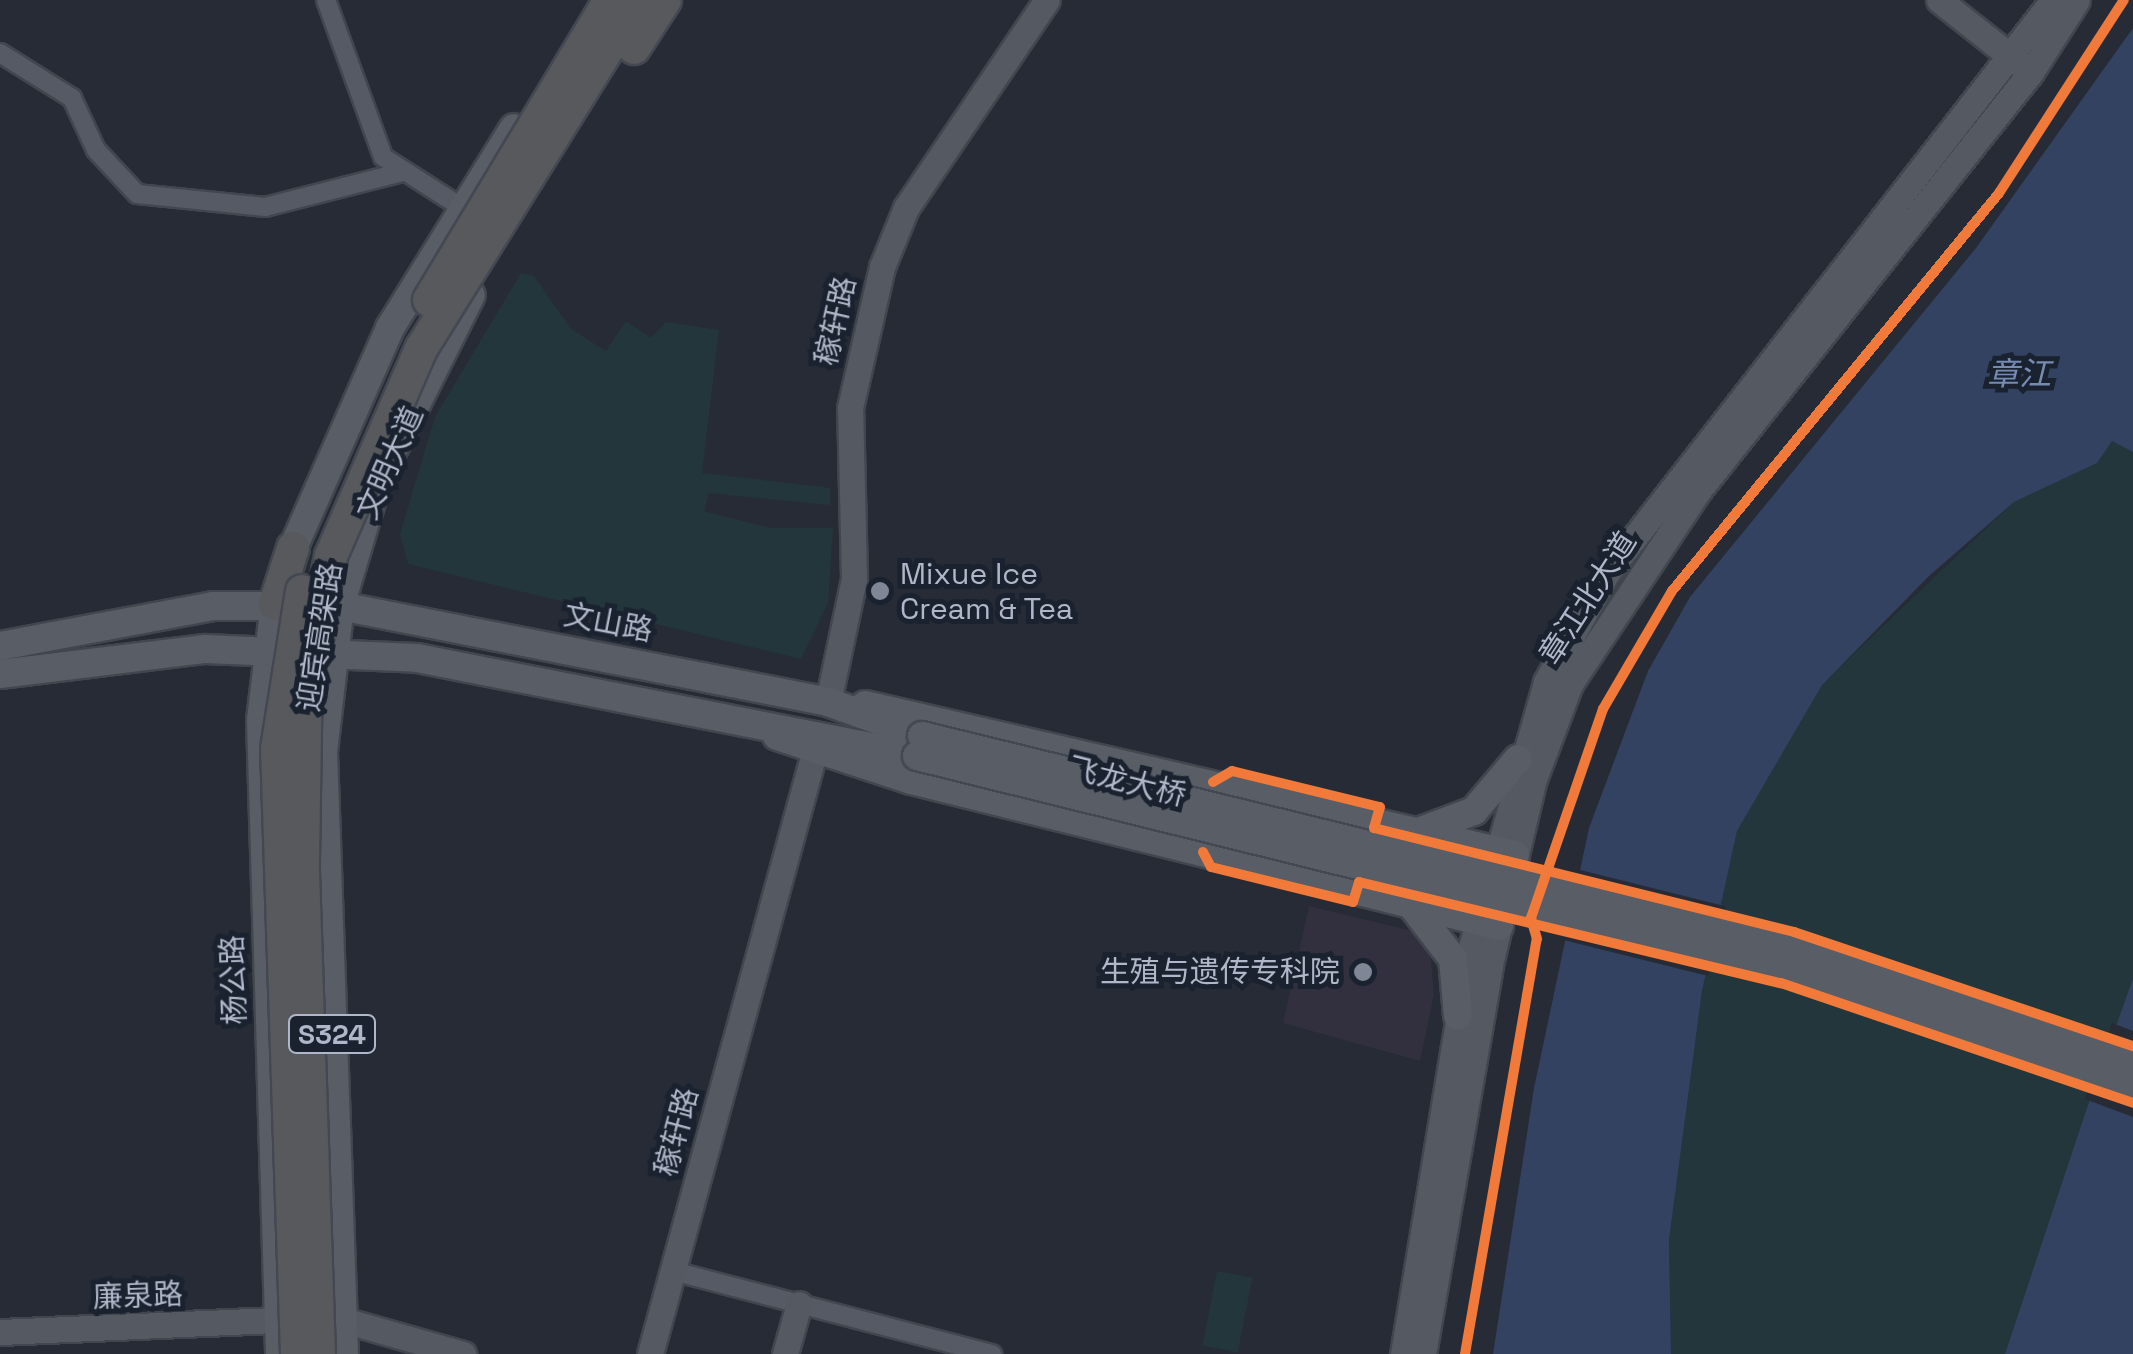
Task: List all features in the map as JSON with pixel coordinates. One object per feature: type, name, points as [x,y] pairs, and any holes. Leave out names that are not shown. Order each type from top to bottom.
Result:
[{"type":"highway","name":"迎宾高架路","points":[[296,1354],[277,749],[290,637],[346,452],[477,212],[610,0]]},
{"type":"highway","name":"迎宾高架路","points":[[319,1354],[302,860],[306,678],[337,540],[421,349],[638,0]]},
{"type":"highway","points":[[421,349],[511,234],[666,0]]},
{"type":"highway","name":"文明大道","points":[[276,604],[293,548]]},
{"type":"main road","name":"文明大道","points":[[293,548],[390,328],[595,0]]},
{"type":"main road","name":"文明大道","points":[[333,651],[340,606],[366,514],[440,354],[503,233],[650,0]]},
{"type":"main road","name":"稼轩路","points":[[828,702],[854,580],[850,408],[882,268],[906,208],[1047,0]]},
{"type":"main road","points":[[1939,0],[2022,67]]},
{"type":"main road","name":"章江北大道","points":[[1504,852],[1555,716],[1600,628],[2022,67],[2052,0]]},
{"type":"main road","name":"章江北大道","points":[[1423,1354],[1488,923],[1518,759],[1546,682],[1607,573],[2077,0]]},
{"type":"main road","name":"文山路","points":[[276,604],[340,606],[828,702],[919,746]]},
{"type":"main road","points":[[0,646],[213,606],[276,604]]},
{"type":"main road","name":"杨公路","points":[[276,604],[268,648],[262,859],[280,1354]]},
{"type":"main road","points":[[0,674],[268,648],[333,651],[417,658],[757,727],[919,746]]},
{"type":"main road","name":"S324","points":[[333,651],[325,864],[344,1354]]},
{"type":"main road","points":[[828,702],[928,713],[1504,852]]},
{"type":"main road","points":[[757,727],[814,753],[1488,923]]},
{"type":"main road","name":"飞龙大桥","points":[[919,746],[1790,948],[2133,1062]]},
{"type":"main road","name":"飞龙大桥","points":[[919,746],[1784,970],[2133,1086]]},
{"type":"main road","name":"稼轩路","points":[[650,1354],[814,753]]},
{"type":"main road","points":[[1417,832],[1474,811],[1518,759]]},
{"type":"main road","points":[[1407,903],[1448,947],[1458,1016]]},
{"type":"main road","name":"章江北大道","points":[[1403,1354],[1458,1016],[1488,923]]},
{"type":"main road","points":[[785,1354],[799,1304]]},
{"type":"main road","name":"廉泉路","points":[[0,1332],[278,1320]]},
{"type":"main road","points":[[342,1320],[463,1354]]},
{"type":"street","points":[[326,0],[373,141],[402,172],[464,208]]},
{"type":"street","points":[[0,53],[72,98],[96,150],[138,194],[265,207],[402,172]]},
{"type":"street","points":[[672,1271],[992,1354]]},
{"type":"shaded area","name":"生殖与遗传专科院","points":[[1309,906],[1409,930],[1430,950],[1434,994],[1420,1061],[1283,1023]]},
{"type":"green space","points":[[521,273],[534,276],[571,329],[606,351],[626,321],[651,338],[666,322],[719,330],[702,473],[830,488],[830,505],[709,493],[704,511],[770,528],[833,528],[828,603],[801,659],[408,564],[400,534],[435,417]]},
{"type":"green space","points":[[2112,440],[2133,452],[2133,978],[2005,1354],[1671,1354],[1669,1240],[1702,991],[1737,831],[1822,684],[2014,502],[2096,463]]},
{"type":"green space","points":[[1217,1271],[1252,1278],[1238,1352],[1202,1346]]},
{"type":"water","name":"章江","points":[[2133,28],[2133,452],[2112,441],[2097,463],[2014,502],[1929,576],[1822,685],[1737,831],[1702,991],[1669,1240],[1671,1354],[1493,1354],[1534,1088],[1589,828],[1648,671],[1690,597],[1976,248]]},
{"type":"water","points":[[2133,978],[2133,1354],[2005,1354],[2086,1111]]},
{"type":"pier","points":[[1576,869],[1725,906],[1708,976],[1559,939]]},
{"type":"pier","points":[[2112,1023],[2133,1031],[2133,1117],[2085,1099]]},
{"type":"cycle path","points":[[1465,1354],[1537,939],[1531,918],[1603,709],[1672,591],[1999,193],[2124,0]]},
{"type":"cycle path","points":[[1213,782],[1232,771],[1380,807],[1374,828],[1794,932],[2133,1046]]},
{"type":"cycle path","points":[[1203,852],[1211,867],[1353,902],[1359,882],[1781,983],[2133,1103]]},
{"type":"place","name":"Mixue Ice Cream & Tea","points":[[880,591]]},
{"type":"place","name":"生殖与遗传专科院","points":[[1363,972]]}]
